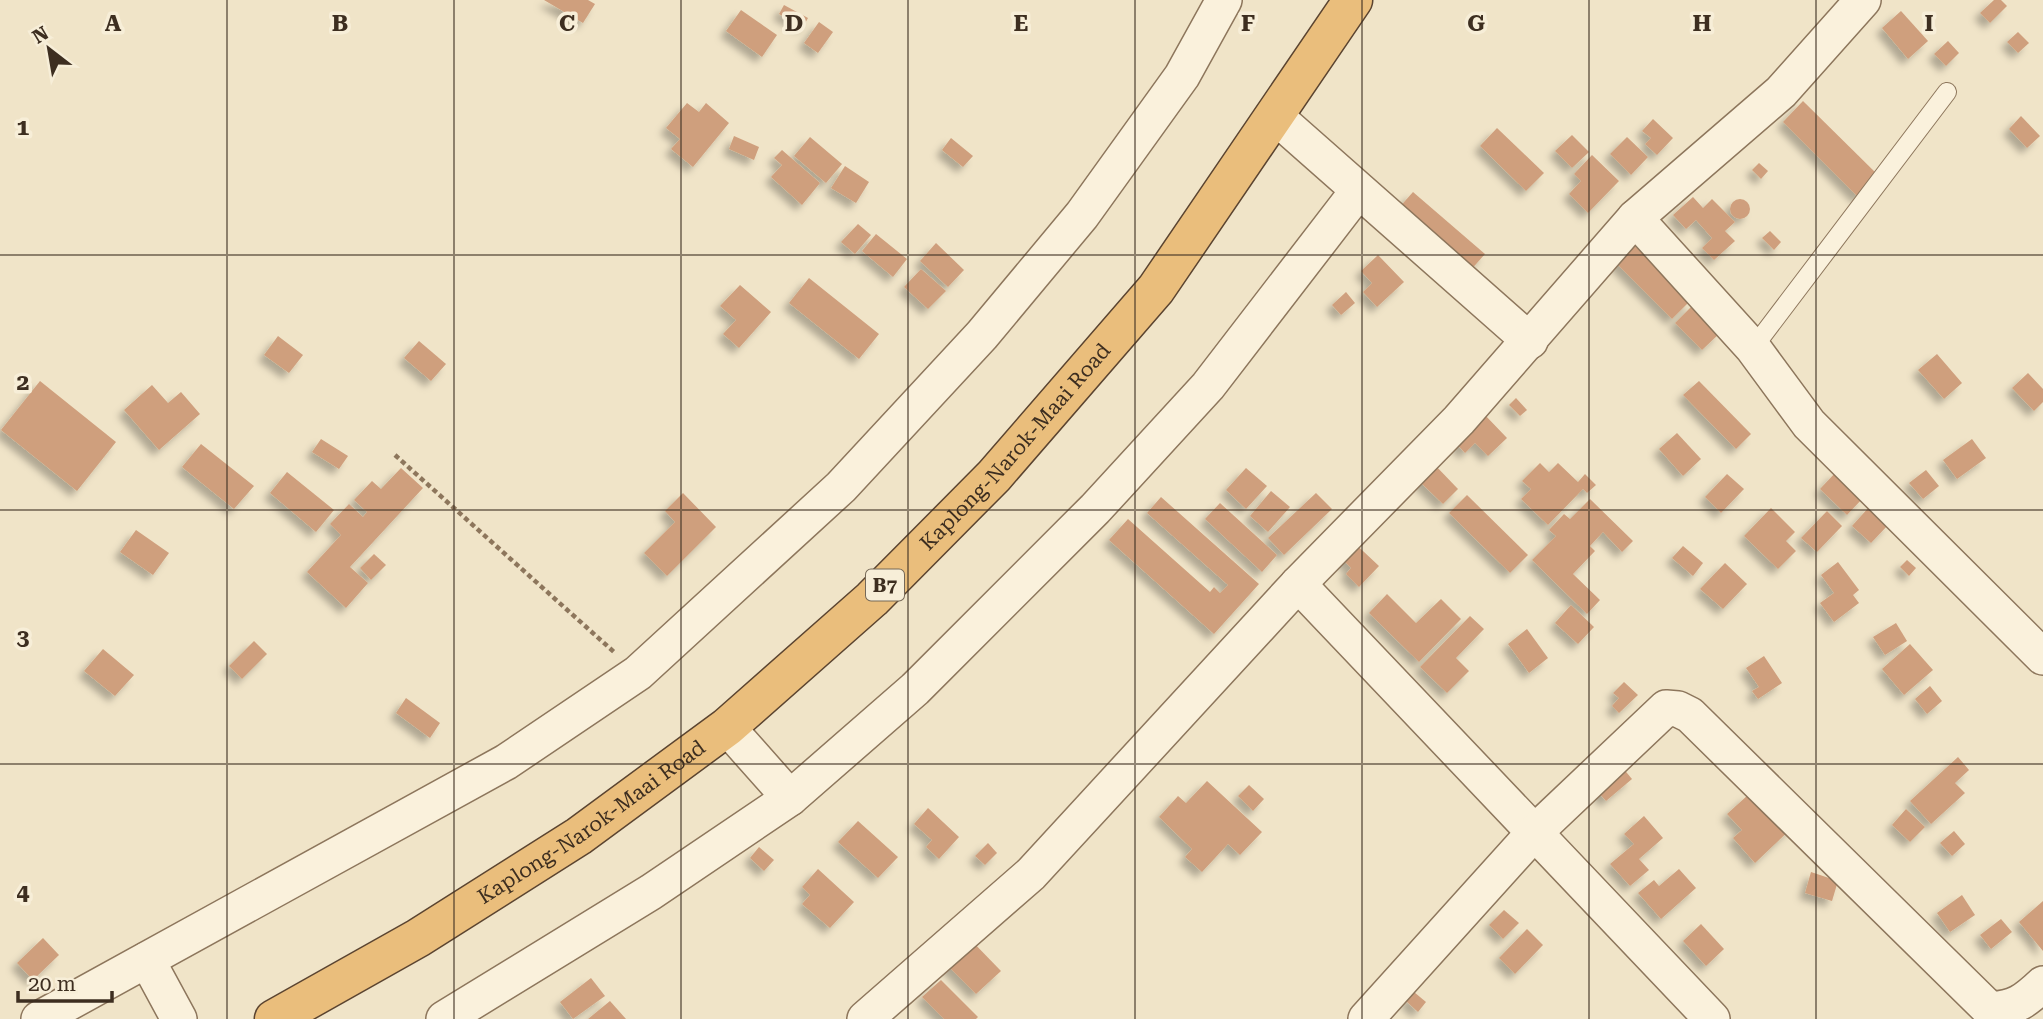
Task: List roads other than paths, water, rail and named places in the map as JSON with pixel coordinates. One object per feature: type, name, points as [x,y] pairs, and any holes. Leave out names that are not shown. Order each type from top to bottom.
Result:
[{"type":"highway","name":"Kaplong-Narok-Maai Road","points":[[274,1019],[418,938],[579,836],[727,727],[872,598],[993,476],[1156,289],[1276,117],[1353,0]]},
{"type":"street","points":[[39,1019],[506,762],[638,673],[841,487],[982,335],[1082,215],[1181,76],[1224,0]]},
{"type":"street","points":[[865,1019],[1031,874],[1298,584],[1459,420],[1635,218],[1781,92],[1863,0]]},
{"type":"street","points":[[1276,117],[1530,341]]},
{"type":"street","points":[[444,1019],[651,892],[790,798],[915,689],[1095,509],[1208,386],[1358,191]]},
{"type":"street","points":[[1635,218],[1753,348],[1809,424],[2043,657]]},
{"type":"street","points":[[1298,584],[1533,834],[1712,1019]]},
{"type":"street","points":[[1366,1019],[1533,834],[1656,714],[1666,708],[1678,709],[1690,715],[1989,1009],[2005,1010],[2022,1003],[2043,984]]},
{"type":"street","points":[[727,727],[790,798]]},
{"type":"street","points":[[147,960],[179,1019]]},
{"type":"lane","points":[[1753,348],[1947,92]]}]
